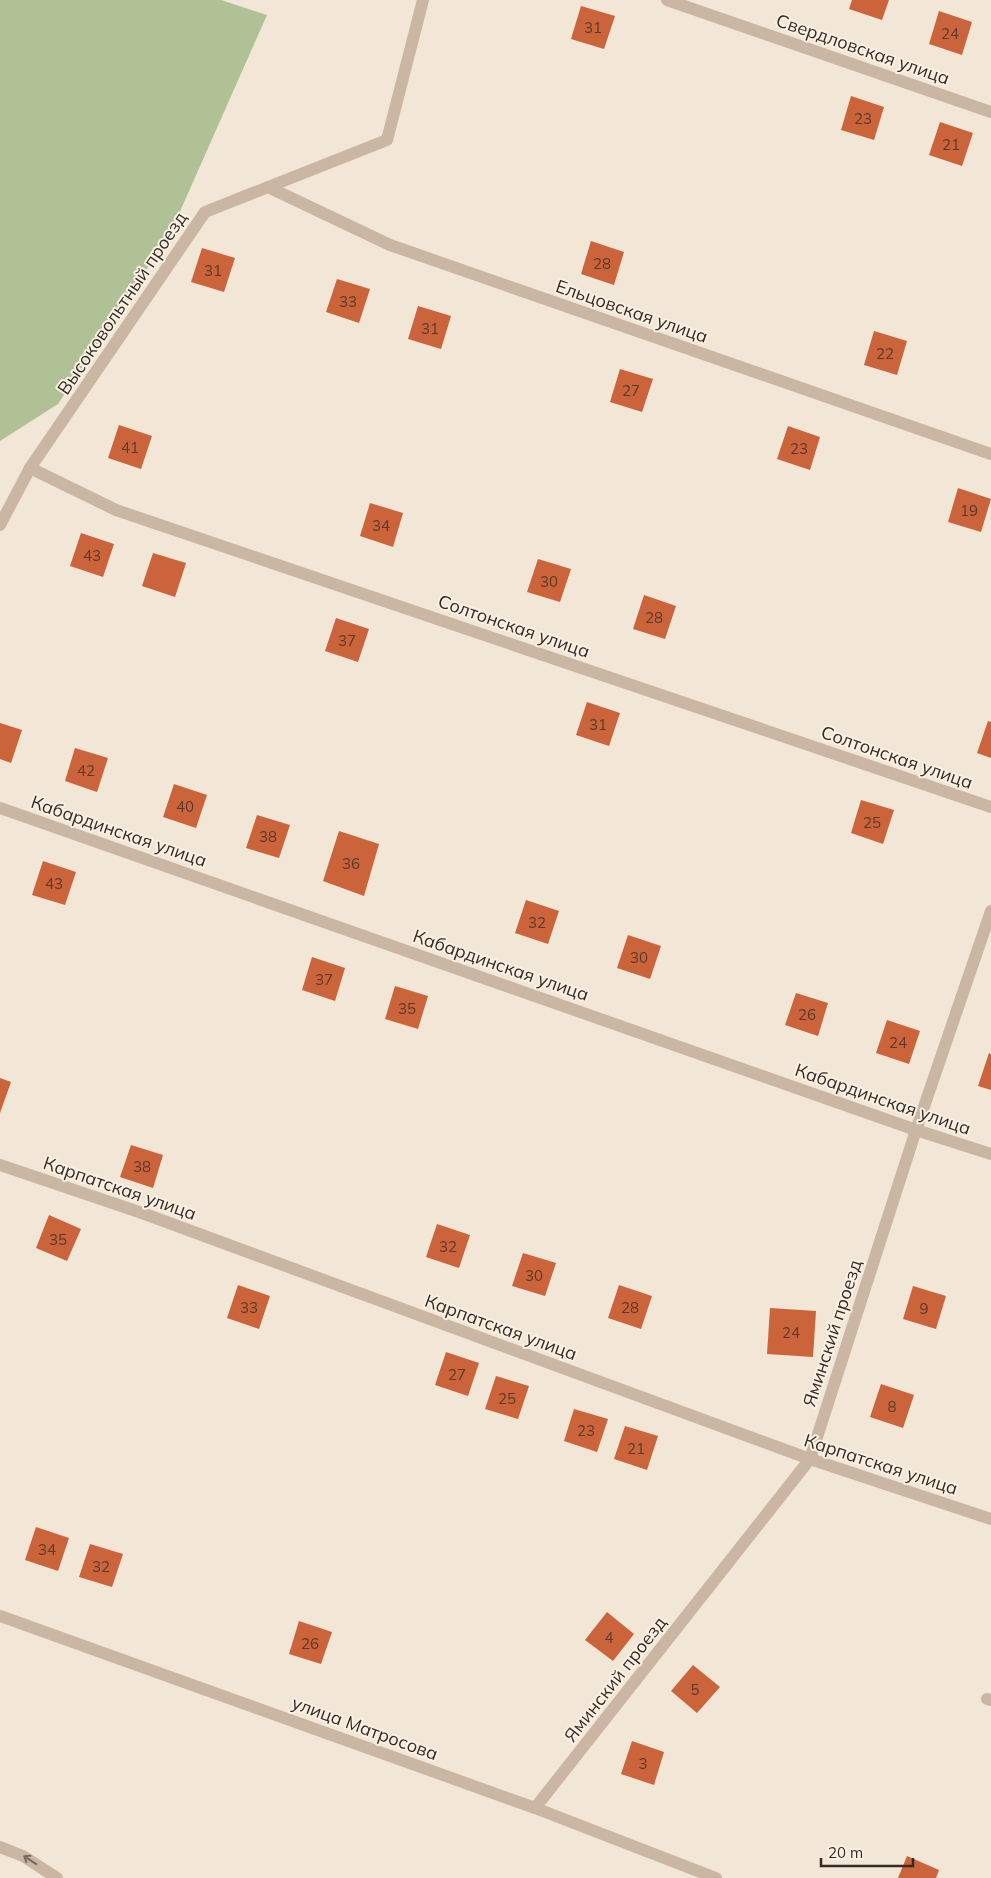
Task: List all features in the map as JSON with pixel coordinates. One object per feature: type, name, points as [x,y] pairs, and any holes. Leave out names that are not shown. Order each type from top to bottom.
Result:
[{"type":"street","name":"Высоковольтный проезд","points":[[0,525],[30,468],[205,212],[387,140],[423,0]]},
{"type":"street","name":"Свердловская улица","points":[[667,0],[991,112]]},
{"type":"street","name":"Ельцовская улица","points":[[268,187],[390,245],[991,454]]},
{"type":"street","name":"Солтонская улица","points":[[30,468],[116,510],[991,807]]},
{"type":"street","name":"Кабардинская улица","points":[[0,808],[916,1130],[991,1154]]},
{"type":"street","name":"Яминский проезд","points":[[535,1808],[810,1459],[916,1130],[991,911]]},
{"type":"street","name":"Карпатская улица","points":[[0,1165],[142,1213],[810,1459],[991,1519]]},
{"type":"street","name":"улица Матросова","points":[[0,1616],[535,1808],[716,1878]]},
{"type":"street","points":[[0,1847],[23,1856],[57,1878]]},
{"type":"green space","points":[[0,0],[221,0],[267,15],[170,234],[58,404],[0,441]]},
{"type":"building","points":[[852,0],[889,0],[882,20],[849,9]]},
{"type":"building","points":[[581,6],[615,16],[604,49],[571,39]]},
{"type":"building","points":[[939,11],[972,22],[962,55],[929,44]]},
{"type":"building","points":[[851,96],[884,107],[874,140],[841,130]]},
{"type":"building","points":[[940,122],[973,133],[962,166],[929,155]]},
{"type":"building","points":[[591,241],[624,252],[614,285],[581,274]]},
{"type":"building","points":[[202,248],[235,258],[224,292],[191,282]]},
{"type":"building","points":[[337,279],[370,289],[359,323],[326,312]]},
{"type":"building","points":[[418,306],[451,316],[441,349],[408,339]]},
{"type":"building","points":[[874,331],[907,341],[897,375],[864,365]]},
{"type":"building","points":[[620,369],[653,379],[642,412],[610,402]]},
{"type":"building","points":[[119,425],[152,436],[141,469],[108,458]]},
{"type":"building","points":[[788,426],[820,437],[810,470],[777,459]]},
{"type":"building","points":[[958,488],[991,499],[981,532],[948,522]]},
{"type":"building","points":[[370,503],[403,513],[393,547],[360,536]]},
{"type":"building","points":[[81,533],[114,544],[103,577],[70,566]]},
{"type":"building","points":[[153,553],[186,563],[175,597],[142,586]]},
{"type":"building","points":[[538,559],[571,569],[560,602],[527,592]]},
{"type":"building","points":[[644,595],[676,606],[665,639],[633,629]]},
{"type":"building","points":[[336,618],[369,629],[358,662],[325,651]]},
{"type":"building","points":[[587,702],[620,713],[609,746],[576,735]]},
{"type":"building","points":[[988,721],[991,722],[991,758],[977,753]]},
{"type":"building","points":[[0,723],[22,730],[11,763],[0,759]]},
{"type":"building","points":[[75,748],[108,758],[97,792],[65,781]]},
{"type":"building","points":[[174,784],[207,795],[196,828],[163,817]]},
{"type":"building","points":[[861,800],[894,810],[883,844],[851,833]]},
{"type":"building","points":[[257,815],[290,825],[279,858],[246,848]]},
{"type":"building","points":[[339,831],[379,844],[364,896],[323,881]]},
{"type":"building","points":[[43,861],[76,872],[65,905],[32,895]]},
{"type":"building","points":[[526,900],[559,911],[548,944],[515,933]]},
{"type":"building","points":[[628,935],[661,946],[650,979],[617,968]]},
{"type":"building","points":[[312,957],[345,968],[335,1001],[302,990]]},
{"type":"building","points":[[395,986],[428,996],[418,1029],[385,1019]]},
{"type":"building","points":[[796,993],[828,1003],[818,1036],[785,1025]]},
{"type":"building","points":[[887,1020],[920,1031],[909,1064],[876,1053]]},
{"type":"building","points":[[989,1053],[991,1054],[991,1090],[978,1086]]},
{"type":"building","points":[[0,1078],[11,1082],[0,1113]]},
{"type":"building","points":[[131,1145],[163,1155],[153,1188],[120,1177]]},
{"type":"building","points":[[49,1215],[81,1229],[67,1261],[36,1248]]},
{"type":"building","points":[[437,1224],[470,1235],[459,1268],[426,1257]]},
{"type":"building","points":[[523,1253],[556,1263],[545,1296],[512,1286]]},
{"type":"building","points":[[238,1285],[270,1296],[259,1329],[227,1318]]},
{"type":"building","points":[[619,1285],[652,1296],[641,1329],[608,1318]]},
{"type":"building","points":[[913,1286],[946,1296],[936,1329],[903,1319]]},
{"type":"building","points":[[770,1308],[816,1311],[813,1357],[767,1354]]},
{"type":"building","points":[[446,1352],[479,1363],[468,1396],[435,1385]]},
{"type":"building","points":[[496,1376],[529,1386],[518,1419],[485,1409]]},
{"type":"building","points":[[881,1384],[914,1395],[903,1428],[870,1417]]},
{"type":"building","points":[[574,1409],[608,1419],[597,1452],[564,1441]]},
{"type":"building","points":[[625,1426],[658,1436],[647,1470],[614,1459]]},
{"type":"building","points":[[36,1527],[69,1538],[58,1571],[25,1560]]},
{"type":"building","points":[[90,1544],[123,1554],[112,1587],[79,1577]]},
{"type":"building","points":[[607,1612],[634,1634],[613,1661],[585,1640]]},
{"type":"building","points":[[299,1621],[332,1632],[321,1664],[289,1654]]},
{"type":"building","points":[[693,1665],[720,1687],[697,1713],[671,1691]]},
{"type":"building","points":[[632,1741],[664,1752],[654,1785],[621,1774]]},
{"type":"building","points":[[907,1856],[939,1870],[936,1878],[898,1878]]}]
